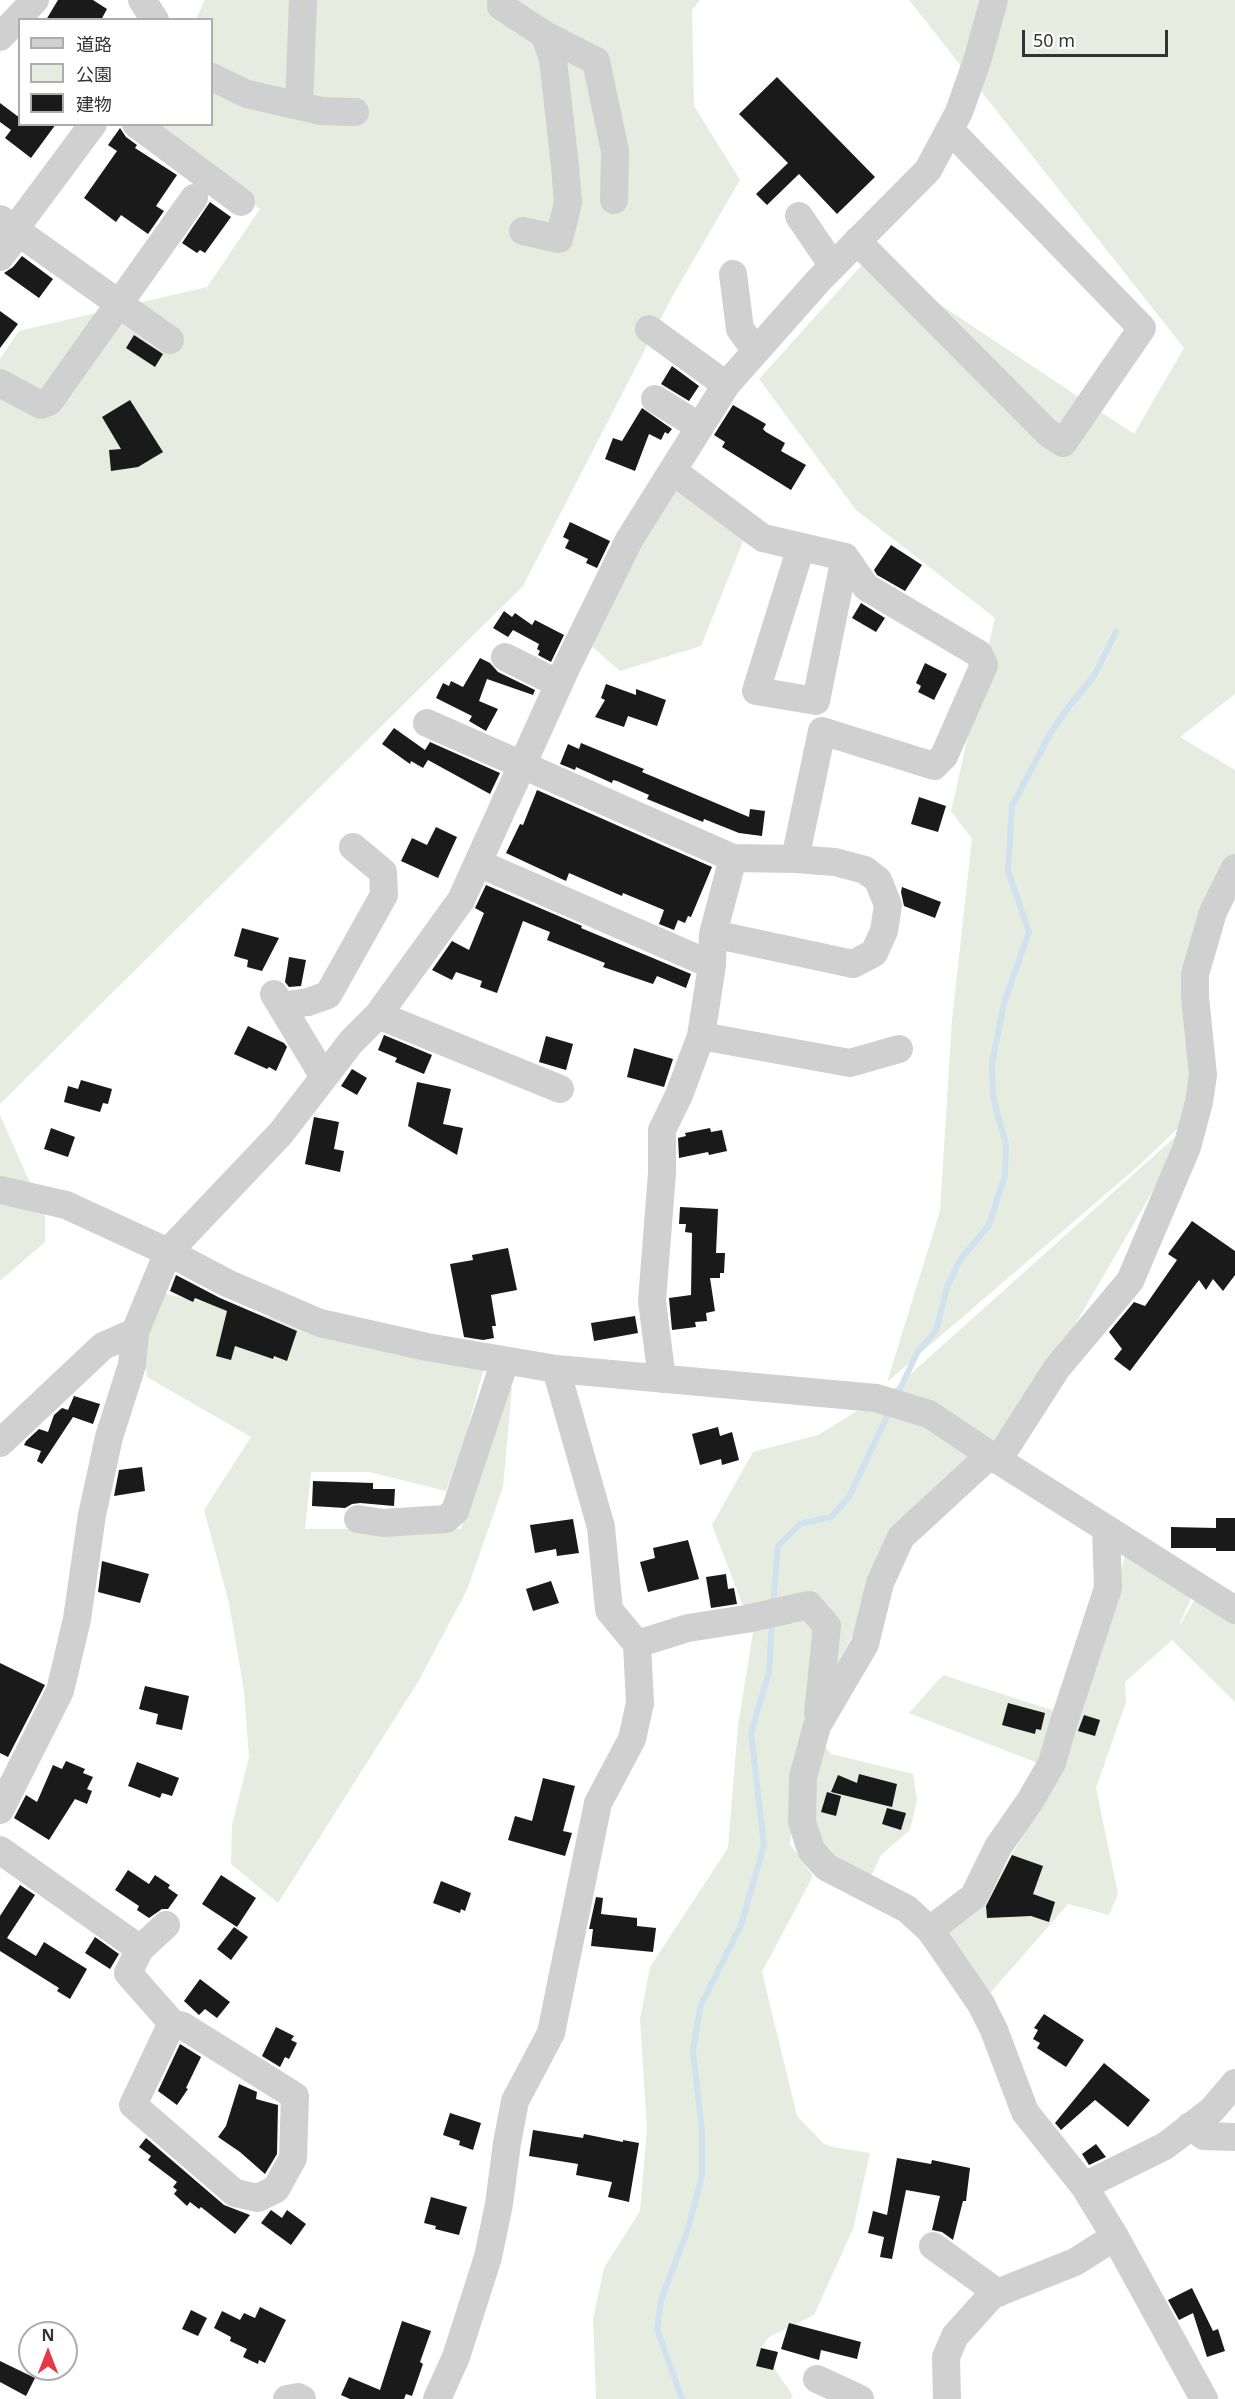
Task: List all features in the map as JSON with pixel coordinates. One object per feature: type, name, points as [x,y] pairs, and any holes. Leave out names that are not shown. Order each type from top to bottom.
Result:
[{"type":"street","points":[[21,18],[35,0]]},
{"type":"street","points":[[142,0],[154,18]]},
{"type":"street","points":[[299,105],[303,0]]},
{"type":"street","points":[[501,0],[501,6],[545,35],[596,62],[615,152],[614,200]]},
{"type":"street","points":[[0,1810],[60,1691],[77,1619],[92,1515],[109,1437],[132,1365],[135,1332],[168,1252],[281,1133],[351,1042],[378,1015],[461,900],[559,684],[630,540],[726,384],[833,266],[928,170],[959,112],[977,61],[994,0]]},
{"type":"street","points":[[523,231],[559,239],[568,203],[553,60],[545,35]]},
{"type":"street","points":[[213,77],[247,94],[321,111],[355,112]]},
{"type":"street","points":[[0,257],[11,227],[91,126]]},
{"type":"street","points":[[139,126],[241,202]]},
{"type":"street","points":[[857,242],[1048,433],[1063,443],[1142,328],[950,130]]},
{"type":"street","points":[[0,383],[41,405],[49,402],[195,198]]},
{"type":"street","points":[[799,216],[833,266]]},
{"type":"street","points":[[11,227],[170,340]]},
{"type":"street","points":[[733,274],[740,330],[756,351]]},
{"type":"street","points":[[649,330],[726,384]]},
{"type":"street","points":[[655,399],[700,427]]},
{"type":"street","points":[[673,471],[763,538],[845,557],[866,587],[979,654],[984,665],[944,756],[934,766],[822,731]]},
{"type":"street","points":[[801,547],[756,691],[816,701]]},
{"type":"street","points":[[795,859],[822,731],[816,701],[845,557]]},
{"type":"street","points":[[505,657],[559,684]]},
{"type":"street","points":[[427,723],[733,858],[795,859],[845,865],[865,870],[878,880],[888,905],[884,931],[874,953],[853,963],[713,934]]},
{"type":"street","points":[[324,1077],[278,1000],[308,1002],[328,995],[384,895],[383,872],[353,847]]},
{"type":"street","points":[[662,1379],[652,1301],[662,1173],[662,1130],[679,1095],[701,1036],[712,965],[713,934],[733,858]]},
{"type":"street","points":[[478,862],[712,965]]},
{"type":"street","points":[[817,1726],[865,1644],[880,1583],[901,1537],[994,1457],[1057,1368],[1130,1281],[1187,1147],[1199,1102],[1203,1075],[1195,997],[1195,974],[1213,912],[1235,868]]},
{"type":"street","points":[[378,1015],[560,1089]]},
{"type":"street","points":[[701,1036],[850,1063],[899,1049]]},
{"type":"street","points":[[0,1190],[66,1205],[168,1252],[227,1283],[320,1323],[427,1347],[556,1369],[876,1398],[929,1414],[1235,1610]]},
{"type":"street","points":[[0,1443],[103,1346],[135,1332]]},
{"type":"street","points":[[358,1519],[383,1523],[446,1519],[455,1511],[505,1361]]},
{"type":"street","points":[[437,2399],[456,2358],[488,2257],[499,2204],[515,2101],[551,2033],[598,1803],[632,1739],[640,1703],[637,1644],[609,1610],[601,1527],[556,1369]]},
{"type":"street","points":[[930,1930],[974,1896],[998,1847],[1030,1802],[1052,1763],[1108,1588],[1106,1529]]},
{"type":"street","points":[[637,1644],[688,1628],[746,1619],[809,1605],[827,1626],[817,1726],[803,1777],[802,1822],[811,1850],[826,1867],[907,1909],[930,1930],[981,2004],[994,2030],[1025,2112],[1084,2186],[1114,2235],[1204,2399]]},
{"type":"street","points":[[0,1850],[129,1967],[172,2022],[183,2026],[295,2096],[293,2158],[276,2188],[258,2198],[235,2193],[133,2105],[172,2022]]},
{"type":"street","points":[[129,1967],[166,1925]]},
{"type":"street","points":[[1084,2186],[1165,2146],[1212,2110],[1235,2083]]},
{"type":"street","points":[[1190,2126],[1204,2136],[1235,2137]]},
{"type":"street","points":[[946,2399],[946,2356],[955,2336],[992,2295],[1075,2262],[1114,2235]]},
{"type":"street","points":[[933,2246],[998,2293]]},
{"type":"street","points":[[817,2379],[860,2399]]},
{"type":"street","points":[[287,2399],[298,2397],[302,2399]]},
{"type":"green space","points":[[205,0],[700,0],[692,10],[694,106],[740,180],[672,297],[523,586],[0,1104],[0,359],[19,331],[207,287],[260,209],[153,126],[213,126],[213,18],[196,18]]},
{"type":"green space","points":[[909,0],[1235,0],[1235,694],[1180,737],[1235,770],[1235,856],[1198,916],[1196,1111],[1136,1168],[887,1382],[940,1211],[952,1020],[972,839],[951,811],[995,618],[856,510],[759,379],[869,257],[1134,434],[1184,348]]},
{"type":"green space","points":[[673,478],[746,534],[701,646],[620,671],[589,644]]},
{"type":"green space","points":[[0,1115],[45,1217],[45,1242],[0,1281]]},
{"type":"green space","points":[[1194,1120],[1026,1409],[951,1485],[865,1613],[802,1728],[790,1844],[813,1876],[762,1972],[797,2116],[823,2143],[832,2147],[870,2153],[853,2229],[814,2315],[769,2337],[761,2348],[793,2396],[790,2399],[596,2399],[593,2319],[604,2268],[640,2211],[647,2129],[640,2019],[650,1967],[728,1848],[738,1726],[753,1632],[712,1525],[753,1452],[818,1435],[896,1387]]},
{"type":"green space","points":[[157,1292],[485,1364],[465,1438],[446,1491],[369,1472],[311,1472],[305,1529],[461,1529],[501,1386],[512,1388],[503,1487],[467,1590],[418,1682],[278,1903],[231,1864],[232,1825],[249,1757],[244,1691],[229,1603],[204,1510],[251,1437],[147,1377],[142,1331]]},
{"type":"green space","points":[[1125,1556],[1191,1598],[1177,1630],[1195,1599],[1235,1618],[1235,1702],[1172,1640],[1125,1682],[1126,1702],[1096,1788],[1118,1894],[1109,1915],[1068,1904],[985,1999],[941,1931],[981,1908],[1058,1775]]},
{"type":"green space","points":[[943,1675],[1058,1712],[1043,1765],[909,1713]]},
{"type":"green space","points":[[820,1740],[831,1754],[913,1774],[917,1800],[910,1830],[881,1855],[870,1879],[833,1859],[818,1838],[811,1820]]},
{"type":"building","points":[[58,0],[93,0],[107,9],[102,18],[47,18]]},
{"type":"building","points":[[777,77],[875,177],[837,214],[799,174],[767,205],[756,194],[788,163],[739,114]]},
{"type":"building","points":[[0,103],[18,116],[18,126],[55,126],[31,158],[5,138],[11,130],[0,122]]},
{"type":"building","points":[[120,128],[126,137],[137,145],[135,148],[177,175],[156,206],[164,211],[148,234],[121,215],[116,222],[84,198],[117,151],[108,145]]},
{"type":"building","points":[[210,202],[231,217],[205,253],[200,250],[197,253],[182,243]]},
{"type":"building","points":[[22,256],[53,279],[39,298],[4,273],[13,267]]},
{"type":"building","points":[[0,311],[18,324],[0,348]]},
{"type":"building","points":[[134,335],[163,354],[155,367],[126,348]]},
{"type":"building","points":[[672,366],[699,386],[689,401],[661,384]]},
{"type":"building","points":[[130,400],[163,452],[138,467],[111,471],[109,450],[121,449],[102,417]]},
{"type":"building","points":[[733,405],[766,424],[763,429],[766,432],[785,443],[781,451],[806,465],[791,490],[722,447],[725,442],[714,435]]},
{"type":"building","points":[[642,408],[672,429],[668,434],[665,432],[661,440],[649,434],[635,471],[605,459],[613,438],[622,441]]},
{"type":"building","points":[[570,522],[610,541],[597,568],[586,563],[588,559],[565,548],[569,540],[563,537]]},
{"type":"building","points":[[891,545],[922,565],[905,591],[877,575],[874,570]]},
{"type":"building","points":[[861,603],[885,618],[876,632],[852,618]]},
{"type":"building","points":[[504,611],[512,617],[515,613],[532,625],[535,620],[564,635],[551,662],[538,655],[539,644],[513,630],[508,637],[493,628]]},
{"type":"building","points":[[480,658],[490,663],[498,672],[535,690],[533,695],[487,679],[479,701],[498,709],[486,731],[469,721],[472,716],[436,698],[443,683],[449,686],[451,681],[463,687]]},
{"type":"building","points":[[925,663],[947,674],[934,700],[918,692],[921,686],[916,683]]},
{"type":"building","points":[[606,684],[636,695],[636,689],[666,700],[657,726],[628,716],[624,727],[595,717],[605,700],[601,698]]},
{"type":"building","points":[[394,728],[425,750],[430,742],[500,773],[490,794],[428,760],[423,768],[411,761],[410,764],[382,744]]},
{"type":"building","points":[[581,743],[644,769],[642,772],[749,817],[750,809],[765,811],[762,836],[739,833],[704,819],[703,822],[647,799],[649,795],[617,781],[613,780],[612,783],[576,767],[575,770],[560,764],[568,744],[579,749]]},
{"type":"building","points":[[537,790],[712,867],[691,917],[688,916],[685,923],[678,920],[674,930],[659,924],[664,910],[623,893],[622,896],[569,873],[566,881],[506,853],[520,824],[523,825]]},
{"type":"building","points":[[919,797],[946,806],[938,832],[911,824]]},
{"type":"building","points":[[436,827],[457,837],[438,878],[401,861],[412,838],[427,845]]},
{"type":"building","points":[[486,885],[691,974],[686,988],[657,976],[653,984],[603,967],[605,963],[547,940],[550,932],[523,921],[497,993],[480,987],[482,981],[456,972],[452,980],[432,970],[452,941],[469,950],[484,913],[475,908]]},
{"type":"building","points":[[902,887],[941,902],[935,918],[904,906]]},
{"type":"building","points":[[242,928],[279,938],[262,971],[247,967],[248,960],[234,956]]},
{"type":"building","points":[[289,957],[306,960],[301,986],[289,987],[285,982]]},
{"type":"building","points":[[248,1026],[284,1043],[287,1047],[276,1071],[234,1054]]},
{"type":"building","points":[[384,1035],[432,1055],[424,1074],[395,1062],[397,1058],[378,1050]]},
{"type":"building","points":[[546,1036],[573,1044],[566,1070],[539,1062]]},
{"type":"building","points":[[634,1048],[673,1059],[664,1087],[627,1077]]},
{"type":"building","points":[[352,1069],[367,1078],[357,1095],[341,1086]]},
{"type":"building","points":[[81,1080],[112,1089],[108,1104],[103,1103],[100,1112],[64,1102],[68,1086],[78,1089]]},
{"type":"building","points":[[417,1082],[451,1089],[443,1124],[463,1128],[457,1155],[408,1126]]},
{"type":"building","points":[[314,1117],[339,1122],[334,1149],[344,1151],[340,1172],[305,1164]]},
{"type":"building","points":[[51,1128],[75,1137],[68,1157],[44,1149]]},
{"type":"building","points":[[710,1128],[711,1132],[722,1130],[727,1151],[679,1158],[678,1138],[686,1136],[685,1133]]},
{"type":"building","points":[[680,1207],[718,1209],[716,1253],[725,1253],[724,1273],[720,1273],[720,1278],[710,1278],[715,1311],[706,1313],[707,1321],[695,1322],[696,1327],[672,1330],[669,1298],[691,1295],[692,1233],[685,1232],[686,1224],[679,1224]]},
{"type":"building","points":[[1192,1221],[1235,1251],[1235,1275],[1223,1291],[1213,1279],[1206,1290],[1199,1280],[1130,1371],[1114,1359],[1122,1349],[1109,1332],[1134,1302],[1145,1306],[1177,1260],[1168,1254]]},
{"type":"building","points":[[508,1248],[517,1290],[491,1295],[496,1326],[492,1326],[494,1338],[483,1340],[464,1337],[450,1264],[473,1260],[472,1255]]},
{"type":"building","points":[[176,1275],[220,1298],[297,1331],[287,1361],[274,1356],[273,1359],[235,1346],[231,1360],[216,1356],[227,1311],[195,1298],[193,1302],[170,1291]]},
{"type":"building","points":[[635,1316],[638,1333],[594,1341],[591,1323]]},
{"type":"building","points":[[74,1396],[100,1404],[93,1424],[73,1417],[42,1464],[37,1461],[41,1451],[24,1445],[39,1429],[48,1432],[54,1415],[62,1408],[68,1410]]},
{"type":"building","points":[[718,1427],[720,1436],[732,1432],[739,1460],[722,1465],[721,1459],[700,1465],[692,1434]]},
{"type":"building","points":[[142,1467],[145,1491],[114,1496],[119,1470]]},
{"type":"building","points":[[313,1481],[373,1483],[373,1489],[395,1489],[394,1506],[360,1503],[345,1508],[312,1506]]},
{"type":"building","points":[[1216,1518],[1235,1518],[1235,1551],[1216,1551],[1216,1548],[1171,1548],[1171,1527],[1216,1528]]},
{"type":"building","points":[[573,1519],[579,1553],[557,1556],[556,1549],[535,1553],[530,1525]]},
{"type":"building","points":[[688,1540],[699,1579],[648,1592],[640,1562],[655,1558],[653,1548]]},
{"type":"building","points":[[102,1561],[149,1574],[140,1603],[98,1592]]},
{"type":"building","points":[[726,1574],[728,1589],[734,1588],[737,1604],[711,1608],[706,1577]]},
{"type":"building","points":[[551,1581],[559,1603],[533,1611],[526,1589]]},
{"type":"building","points":[[0,1663],[45,1685],[8,1757],[0,1753]]},
{"type":"building","points":[[145,1686],[189,1696],[182,1730],[156,1724],[158,1714],[139,1709]]},
{"type":"building","points":[[1008,1703],[1045,1713],[1041,1730],[1036,1729],[1035,1734],[1002,1725]]},
{"type":"building","points":[[1084,1715],[1100,1720],[1095,1736],[1078,1731]]},
{"type":"building","points":[[66,1761],[85,1769],[83,1773],[93,1777],[87,1789],[92,1791],[87,1804],[75,1799],[49,1840],[14,1818],[26,1795],[37,1802],[53,1765],[62,1769]]},
{"type":"building","points":[[137,1762],[179,1778],[172,1796],[162,1793],[160,1798],[128,1786]]},
{"type":"building","points":[[859,1774],[897,1784],[892,1807],[831,1792],[838,1775],[857,1783]]},
{"type":"building","points":[[543,1778],[575,1786],[563,1831],[572,1833],[565,1856],[508,1840],[515,1816],[532,1821]]},
{"type":"building","points":[[827,1792],[841,1796],[836,1816],[821,1812]]},
{"type":"building","points":[[887,1808],[906,1813],[901,1830],[882,1824]]},
{"type":"building","points":[[1012,1855],[1043,1866],[1033,1894],[1055,1902],[1049,1922],[1031,1916],[987,1918],[986,1906]]},
{"type":"building","points":[[128,1870],[149,1884],[155,1875],[170,1885],[168,1888],[178,1895],[168,1909],[162,1909],[149,1918],[137,1910],[139,1906],[115,1890]]},
{"type":"building","points":[[221,1875],[256,1898],[237,1927],[202,1904]]},
{"type":"building","points":[[441,1881],[471,1893],[465,1911],[461,1909],[460,1913],[433,1903]]},
{"type":"building","points":[[20,1885],[35,1895],[7,1938],[36,1956],[44,1942],[87,1969],[70,1999],[57,1991],[59,1988],[0,1951],[0,1916]]},
{"type":"building","points":[[596,1897],[603,1898],[601,1914],[637,1918],[637,1926],[656,1928],[653,1952],[591,1946],[593,1929],[589,1929]]},
{"type":"building","points":[[234,1927],[248,1937],[231,1960],[217,1949]]},
{"type":"building","points":[[95,1937],[119,1954],[110,1969],[85,1953]]},
{"type":"building","points":[[200,1979],[230,2002],[217,2018],[205,2009],[199,2015],[184,2001]]},
{"type":"building","points":[[1044,2014],[1084,2040],[1066,2067],[1037,2048],[1040,2043],[1033,2039],[1038,2030],[1034,2028]]},
{"type":"building","points":[[276,2027],[294,2036],[291,2040],[297,2043],[289,2059],[285,2057],[280,2067],[262,2056]]},
{"type":"building","points":[[180,2044],[201,2057],[186,2088],[188,2089],[177,2105],[158,2091]]},
{"type":"building","points":[[1104,2063],[1150,2100],[1128,2127],[1095,2100],[1061,2130],[1055,2123]]},
{"type":"building","points":[[239,2084],[257,2092],[256,2099],[278,2105],[277,2154],[265,2174],[240,2152],[218,2137],[226,2126]]},
{"type":"building","points":[[450,2113],[481,2123],[473,2150],[459,2145],[460,2141],[443,2135]]},
{"type":"building","points":[[533,2130],[583,2138],[584,2134],[639,2143],[629,2202],[608,2197],[612,2182],[576,2175],[578,2164],[529,2156]]},
{"type":"building","points":[[146,2138],[224,2205],[250,2215],[235,2234],[201,2207],[199,2209],[190,2202],[187,2206],[174,2194],[177,2190],[173,2187],[177,2182],[148,2160],[151,2156],[139,2147]]},
{"type":"building","points":[[1096,2144],[1106,2157],[1089,2165],[1082,2154]]},
{"type":"building","points":[[897,2158],[931,2164],[932,2160],[970,2168],[966,2201],[963,2201],[953,2240],[942,2232],[932,2230],[940,2196],[906,2190],[892,2259],[880,2257],[884,2237],[868,2233],[873,2211],[887,2215]]},
{"type":"building","points":[[431,2197],[467,2207],[459,2235],[435,2229],[436,2226],[424,2223]]},
{"type":"building","points":[[271,2210],[282,2218],[287,2210],[306,2224],[291,2245],[261,2223]]},
{"type":"building","points":[[1192,2288],[1213,2331],[1218,2329],[1225,2351],[1207,2357],[1193,2313],[1179,2320],[1168,2300]]},
{"type":"building","points":[[260,2307],[286,2320],[265,2363],[259,2360],[258,2364],[243,2357],[247,2349],[230,2341],[231,2337],[214,2328],[222,2311],[240,2320],[244,2313],[255,2318]]},
{"type":"building","points":[[191,2310],[207,2318],[198,2336],[182,2329]]},
{"type":"building","points":[[402,2321],[431,2331],[420,2362],[423,2364],[412,2396],[406,2394],[404,2399],[350,2399],[341,2395],[349,2377],[380,2390]]},
{"type":"building","points":[[789,2323],[861,2342],[857,2359],[821,2350],[819,2360],[781,2349]]},
{"type":"building","points":[[761,2348],[778,2352],[773,2370],[756,2366]]},
{"type":"building","points":[[0,2361],[18,2370],[18,2381],[34,2381],[26,2396],[0,2382]]},
{"type":"waterway","points":[[897,1395],[918,1351],[936,1331],[947,1287],[960,1260],[989,1225],[1005,1175],[1006,1144],[993,1097],[992,1063],[1004,1003],[1029,932],[1008,871],[1012,806],[1051,732],[1094,676],[1116,632]]},
{"type":"waterway","points":[[773,1605],[778,1546],[800,1524],[831,1517],[849,1497],[890,1410]]},
{"type":"waterway","points":[[682,2399],[657,2329],[661,2300],[688,2229],[702,2176],[702,2132],[693,2051],[700,2007],[741,1925],[764,1845],[751,1733],[769,1672],[772,1621]]}]
